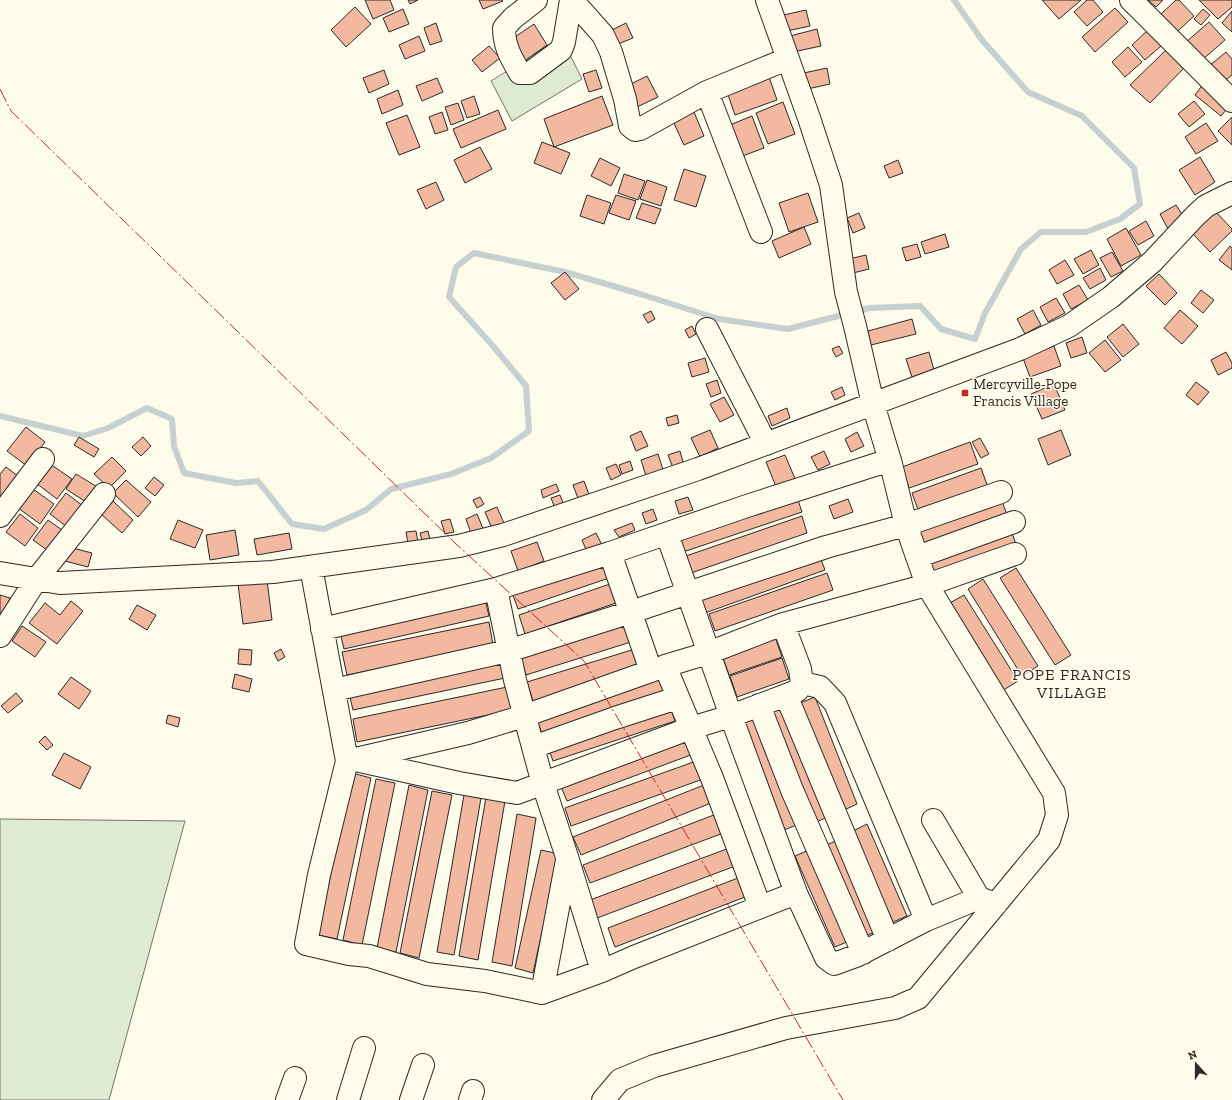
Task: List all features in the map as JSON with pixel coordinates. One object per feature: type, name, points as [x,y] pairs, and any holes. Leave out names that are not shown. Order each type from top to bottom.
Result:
[{"type":"street","points":[[536,0],[513,18],[504,28],[504,39],[510,56],[520,73],[530,73],[561,50],[564,42],[572,0]]},
{"type":"street","points":[[572,0],[603,35],[610,48],[625,98],[630,126],[635,130],[640,129],[707,92],[787,59]]},
{"type":"street","points":[[603,1100],[620,1080],[654,1066],[786,1028],[895,1008],[918,998],[987,901],[1049,840],[1057,814],[1054,793],[927,585],[917,557],[906,525],[890,460],[873,404],[846,292],[831,185],[767,0]]},
{"type":"street","points":[[1131,0],[1232,102]]},
{"type":"street","points":[[707,92],[761,232]]},
{"type":"street","points":[[0,574],[60,583],[273,572],[459,546],[503,535],[698,469],[1020,349],[1069,326],[1111,297],[1146,267],[1206,206],[1232,193]]},
{"type":"street","points":[[707,329],[766,444]]},
{"type":"street","points":[[0,516],[43,459]]},
{"type":"street","points":[[322,629],[496,589],[610,553],[747,506],[890,460]]},
{"type":"street","points":[[334,690],[508,651],[826,547],[906,525],[1001,492]]},
{"type":"street","points":[[0,636],[36,580],[104,494]]},
{"type":"street","points":[[917,557],[1014,522]]},
{"type":"street","points":[[667,534],[708,653],[796,894],[826,958],[834,964],[863,953],[926,920],[987,901]]},
{"type":"street","points":[[610,553],[631,612],[658,668],[677,698],[691,728],[712,778],[760,907]]},
{"type":"street","points":[[350,760],[468,733],[524,716],[658,668],[708,653],[783,624],[927,585],[1015,554]]},
{"type":"street","points":[[311,567],[334,690],[350,760],[319,875],[306,944],[349,954],[369,956],[427,974],[485,981],[542,993],[602,971],[634,957],[796,894]]},
{"type":"street","points":[[496,589],[508,651],[524,716],[543,784],[602,971]]},
{"type":"street","points":[[783,624],[800,669],[794,689],[888,940]]},
{"type":"street","points":[[350,760],[517,793],[691,728],[731,716],[794,689],[820,687],[835,703],[926,920]]},
{"type":"street","points":[[533,747],[677,698]]},
{"type":"street","points":[[759,705],[792,790],[863,953]]},
{"type":"street","points":[[933,820],[987,901]]},
{"type":"street","points":[[542,993],[567,857]]},
{"type":"street","points":[[348,1100],[364,1048]]},
{"type":"street","points":[[411,1100],[423,1065]]},
{"type":"street","points":[[287,1100],[295,1078]]},
{"type":"green space","points":[[561,37],[582,79],[512,121],[491,81]]},
{"type":"green space","points":[[0,819],[185,821],[109,1100],[0,1100]]},
{"type":"building","points":[[365,0],[390,0],[394,10],[373,19]]},
{"type":"building","points":[[408,0],[418,0],[410,4]]},
{"type":"building","points":[[479,0],[502,0],[503,1],[483,9]]},
{"type":"building","points":[[1042,0],[1081,0],[1059,19]]},
{"type":"building","points":[[1087,0],[1093,0],[1103,12],[1087,26],[1074,12]]},
{"type":"building","points":[[1148,0],[1163,0],[1156,7]]},
{"type":"building","points":[[1176,0],[1179,0],[1194,16],[1178,31],[1161,14]]},
{"type":"building","points":[[1199,0],[1232,0],[1232,7],[1218,19]]},
{"type":"building","points":[[355,7],[371,24],[346,47],[331,30]]},
{"type":"building","points":[[1115,8],[1128,22],[1095,52],[1082,37]]},
{"type":"building","points":[[403,9],[409,24],[389,32],[383,18]]},
{"type":"building","points":[[1203,9],[1210,15],[1201,25],[1194,19]]},
{"type":"building","points":[[806,10],[810,26],[782,32],[779,16]]},
{"type":"building","points":[[1232,11],[1232,32],[1222,23]]},
{"type":"building","points":[[1209,22],[1225,40],[1201,61],[1185,43]]},
{"type":"building","points":[[436,23],[442,41],[430,45],[424,28]]},
{"type":"building","points":[[626,23],[633,38],[618,44],[612,30]]},
{"type":"building","points":[[534,24],[547,45],[520,64],[506,43]]},
{"type":"building","points":[[817,29],[821,46],[793,52],[790,36]]},
{"type":"building","points":[[1148,30],[1162,45],[1145,60],[1132,45]]},
{"type":"building","points":[[419,36],[425,51],[405,59],[399,45]]},
{"type":"building","points":[[489,46],[500,58],[482,72],[472,60]]},
{"type":"building","points":[[1128,47],[1142,62],[1125,77],[1112,62]]},
{"type":"building","points":[[1167,49],[1185,67],[1150,103],[1130,85]]},
{"type":"building","points":[[1226,52],[1232,59],[1232,75],[1222,83],[1208,67]]},
{"type":"building","points":[[827,68],[830,84],[803,90],[799,74]]},
{"type":"building","points":[[384,70],[389,84],[369,93],[363,78]]},
{"type":"building","points":[[596,70],[602,88],[589,92],[583,74]]},
{"type":"building","points":[[768,74],[777,100],[735,115],[726,89]]},
{"type":"building","points":[[647,76],[658,97],[637,107],[627,86]]},
{"type":"building","points":[[437,78],[443,92],[422,101],[416,86]]},
{"type":"building","points":[[1204,83],[1230,105],[1221,116],[1195,95]]},
{"type":"building","points":[[398,90],[403,105],[382,114],[377,99]]},
{"type":"building","points":[[474,96],[480,114],[467,118],[461,101]]},
{"type":"building","points":[[602,96],[613,125],[554,147],[544,119]]},
{"type":"building","points":[[1194,101],[1205,114],[1189,127],[1178,114]]},
{"type":"building","points":[[783,102],[795,134],[768,144],[756,113]]},
{"type":"building","points":[[458,103],[464,120],[451,125],[445,107]]},
{"type":"building","points":[[498,110],[506,129],[461,148],[453,129]]},
{"type":"building","points":[[442,112],[448,130],[435,134],[429,117]]},
{"type":"building","points":[[694,112],[704,136],[684,145],[673,121]]},
{"type":"building","points":[[407,115],[420,147],[399,155],[386,123]]},
{"type":"building","points":[[752,116],[764,148],[737,158],[725,127]]},
{"type":"building","points":[[1232,117],[1232,145],[1218,131]]},
{"type":"building","points":[[1206,123],[1218,141],[1196,154],[1185,137]]},
{"type":"building","points":[[542,142],[570,153],[561,174],[534,163]]},
{"type":"building","points":[[480,147],[492,169],[465,183],[454,160]]},
{"type":"building","points":[[1200,157],[1215,182],[1195,195],[1179,170]]},
{"type":"building","points":[[600,158],[620,168],[611,186],[591,176]]},
{"type":"building","points":[[898,160],[903,173],[889,178],[884,166]]},
{"type":"building","points":[[684,169],[706,176],[696,207],[674,200]]},
{"type":"building","points":[[624,174],[645,181],[638,200],[618,193]]},
{"type":"building","points":[[647,180],[667,187],[661,206],[640,199]]},
{"type":"building","points":[[436,182],[444,200],[426,209],[417,190]]},
{"type":"building","points":[[808,193],[818,222],[789,232],[779,203]]},
{"type":"building","points":[[587,195],[611,203],[604,224],[580,216]]},
{"type":"building","points":[[616,195],[636,201],[629,220],[609,213]]},
{"type":"building","points":[[642,203],[661,209],[655,224],[636,218]]},
{"type":"building","points":[[1176,205],[1185,219],[1168,229],[1160,214]]},
{"type":"building","points":[[1215,211],[1232,229],[1232,231],[1210,252],[1192,233]]},
{"type":"building","points":[[859,213],[865,228],[853,233],[847,218]]},
{"type":"building","points":[[1146,221],[1154,236],[1138,245],[1129,231]]},
{"type":"building","points":[[804,227],[811,244],[779,258],[772,241]]},
{"type":"building","points":[[1126,228],[1141,255],[1121,266],[1107,239]]},
{"type":"building","points":[[945,234],[949,247],[925,254],[921,242]]},
{"type":"building","points":[[917,244],[921,257],[906,261],[902,248]]},
{"type":"building","points":[[1230,246],[1232,248],[1232,270],[1219,260]]},
{"type":"building","points":[[1091,250],[1099,265],[1083,274],[1074,259]]},
{"type":"building","points":[[1112,252],[1123,271],[1111,277],[1100,258]]},
{"type":"building","points":[[866,255],[869,269],[853,273],[849,259]]},
{"type":"building","points":[[1065,260],[1074,275],[1057,284],[1049,270]]},
{"type":"building","points":[[1100,268],[1106,280],[1090,289],[1083,278]]},
{"type":"building","points":[[565,272],[579,289],[565,300],[551,283]]},
{"type":"building","points":[[1159,274],[1177,293],[1165,305],[1146,286]]},
{"type":"building","points":[[1079,285],[1088,300],[1071,309],[1063,294]]},
{"type":"building","points":[[1201,290],[1214,300],[1203,313],[1191,303]]},
{"type":"building","points":[[1056,298],[1065,313],[1048,322],[1040,307]]},
{"type":"building","points":[[1033,310],[1041,325],[1025,334],[1017,319]]},
{"type":"building","points":[[1180,310],[1198,326],[1182,344],[1164,328]]},
{"type":"building","points":[[651,311],[655,319],[648,323],[643,315]]},
{"type":"building","points":[[912,319],[916,334],[871,345],[868,331]]},
{"type":"building","points":[[1123,324],[1139,344],[1123,357],[1107,337]]},
{"type":"building","points":[[692,326],[696,334],[689,338],[685,330]]},
{"type":"building","points":[[1082,337],[1087,353],[1071,358],[1066,343]]},
{"type":"building","points":[[1105,340],[1121,360],[1105,372],[1089,353]]},
{"type":"building","points":[[839,346],[843,353],[836,357],[832,349]]},
{"type":"building","points":[[1054,346],[1061,366],[1030,377],[1023,358]]},
{"type":"building","points":[[929,352],[934,370],[912,377],[906,359]]},
{"type":"building","points":[[1226,352],[1232,363],[1232,368],[1218,375],[1211,360]]},
{"type":"building","points":[[705,358],[709,372],[692,377],[688,363]]},
{"type":"building","points":[[717,380],[721,393],[711,397],[706,384]]},
{"type":"building","points":[[1196,382],[1209,392],[1198,405],[1186,395]]},
{"type":"building","points":[[1054,384],[1065,410],[1042,419],[1031,394]]},
{"type":"building","points":[[842,387],[845,395],[835,400],[831,392]]},
{"type":"building","points":[[724,397],[734,415],[720,422],[710,404]]},
{"type":"building","points":[[787,408],[790,418],[772,426],[768,416]]},
{"type":"building","points":[[677,415],[679,423],[668,426],[666,418]]},
{"type":"building","points":[[26,427],[45,442],[27,466],[7,451]]},
{"type":"building","points":[[710,430],[718,448],[700,457],[691,438]]},
{"type":"building","points":[[1061,430],[1071,455],[1048,465],[1038,439]]},
{"type":"building","points":[[641,431],[648,446],[636,451],[630,436]]},
{"type":"building","points":[[857,432],[864,446],[851,452],[845,439]]},
{"type":"building","points":[[79,437],[99,449],[94,457],[74,445]]},
{"type":"building","points":[[143,437],[151,446],[141,456],[132,447]]},
{"type":"building","points":[[980,438],[989,454],[981,458],[972,442]]},
{"type":"building","points":[[970,442],[978,464],[909,488],[902,467]]},
{"type":"building","points":[[680,451],[684,465],[673,468],[668,455]]},
{"type":"building","points":[[824,451],[830,464],[818,470],[811,457]]},
{"type":"building","points":[[658,454],[664,473],[647,479],[641,460]]},
{"type":"building","points":[[785,455],[796,481],[777,489],[766,462]]},
{"type":"building","points":[[112,457],[126,471],[109,488],[94,474]]},
{"type":"building","points":[[630,461],[633,470],[622,474],[619,465]]},
{"type":"building","points":[[50,464],[72,479],[57,499],[36,483]]},
{"type":"building","points":[[616,464],[621,475],[611,480],[606,468]]},
{"type":"building","points":[[6,467],[22,479],[0,505],[0,474]]},
{"type":"building","points":[[981,468],[989,490],[920,515],[912,493]]},
{"type":"building","points":[[76,474],[99,488],[89,504],[66,489]]},
{"type":"building","points":[[154,477],[164,485],[155,496],[145,488]]},
{"type":"building","points":[[126,480],[151,502],[138,517],[113,493]]},
{"type":"building","points":[[584,481],[590,497],[579,501],[573,485]]},
{"type":"building","points":[[556,484],[559,491],[543,498],[541,490]]},
{"type":"building","points":[[33,489],[54,504],[40,524],[18,508]]},
{"type":"building","points":[[66,493],[87,509],[71,530],[50,514]]},
{"type":"building","points":[[796,494],[802,512],[683,552],[677,534]]},
{"type":"building","points":[[560,495],[565,508],[556,511],[551,498]]},
{"type":"building","points":[[480,497],[484,504],[477,508],[473,500]]},
{"type":"building","points":[[688,497],[693,510],[679,514],[675,501]]},
{"type":"building","points":[[848,499],[853,512],[834,519],[829,506]]},
{"type":"building","points":[[1001,499],[1010,522],[926,552],[918,529]]},
{"type":"building","points":[[113,501],[133,520],[122,533],[101,514]]},
{"type":"building","points":[[497,507],[506,528],[494,533],[485,512]]},
{"type":"building","points":[[653,509],[657,520],[646,524],[642,513]]},
{"type":"building","points":[[20,514],[38,528],[25,546],[6,532]]},
{"type":"building","points":[[477,514],[484,531],[472,536],[466,519]]},
{"type":"building","points":[[802,516],[807,533],[691,573],[686,556]]},
{"type":"building","points":[[450,519],[454,532],[445,534],[441,521]]},
{"type":"building","points":[[48,520],[69,535],[54,555],[33,540]]},
{"type":"building","points":[[178,520],[203,530],[195,548],[170,539]]},
{"type":"building","points":[[632,523],[635,530],[619,537],[614,530]]},
{"type":"building","points":[[1010,527],[1018,550],[935,580],[927,558]]},
{"type":"building","points":[[235,530],[239,555],[210,560],[206,535]]},
{"type":"building","points":[[416,531],[418,542],[408,544],[406,532]]},
{"type":"building","points":[[428,531],[431,544],[423,545],[420,533]]},
{"type":"building","points":[[289,533],[292,549],[257,555],[254,539]]},
{"type":"building","points":[[596,533],[602,545],[587,552],[582,540]]},
{"type":"building","points":[[537,542],[544,561],[518,571],[511,551]]},
{"type":"building","points":[[65,546],[92,553],[88,567],[61,560]]},
{"type":"building","points":[[819,554],[825,570],[705,613],[699,597]]},
{"type":"building","points":[[605,558],[612,577],[518,609],[511,590]]},
{"type":"building","points":[[1016,568],[1071,655],[1055,665],[1000,578]]},
{"type":"building","points":[[827,573],[833,590],[715,631],[709,614]]},
{"type":"building","points":[[983,579],[1038,666],[1022,676],[968,589]]},
{"type":"building","points":[[267,580],[272,620],[243,624],[238,584]]},
{"type":"building","points":[[613,583],[619,602],[525,634],[519,615]]},
{"type":"building","points":[[0,595],[10,598],[4,618],[0,617]]},
{"type":"building","points":[[964,595],[1018,681],[1002,691],[948,604]]},
{"type":"building","points":[[485,599],[489,616],[344,649],[340,632]]},
{"type":"building","points":[[71,601],[83,611],[57,644],[29,623],[45,603],[60,615]]},
{"type":"building","points":[[137,605],[156,615],[147,630],[129,619]]},
{"type":"building","points":[[489,622],[493,645],[347,675],[342,652]]},
{"type":"building","points":[[628,622],[634,641],[526,675],[520,655]]},
{"type":"building","points":[[22,626],[46,642],[35,657],[12,641]]},
{"type":"building","points":[[774,634],[782,657],[729,675],[721,652]]},
{"type":"building","points":[[239,649],[252,650],[251,665],[238,664]]},
{"type":"building","points":[[281,649],[285,657],[278,661],[274,653]]},
{"type":"building","points":[[635,649],[641,668],[533,701],[527,682]]},
{"type":"building","points":[[501,656],[505,678],[353,710],[348,689]]},
{"type":"building","points":[[782,658],[789,679],[737,697],[730,676]]},
{"type":"building","points":[[235,674],[252,679],[249,692],[232,688]]},
{"type":"building","points":[[71,677],[91,691],[79,709],[58,694]]},
{"type":"building","points":[[659,677],[666,696],[544,739],[537,720]]},
{"type":"building","points":[[507,687],[512,710],[357,742],[353,719]]},
{"type":"building","points":[[16,693],[23,701],[8,713],[1,706]]},
{"type":"building","points":[[815,697],[857,804],[842,811],[800,703]]},
{"type":"building","points":[[782,706],[830,816],[814,823],[766,713]]},
{"type":"building","points":[[670,707],[675,721],[553,761],[548,747]]},
{"type":"building","points":[[168,715],[180,718],[178,727],[166,723]]},
{"type":"building","points":[[757,716],[799,824],[784,830],[741,722]]},
{"type":"building","points":[[689,734],[696,753],[567,801],[559,782]]},
{"type":"building","points":[[45,736],[53,745],[47,750],[39,742]]},
{"type":"building","points":[[64,753],[91,767],[80,789],[52,775]]},
{"type":"building","points":[[699,760],[706,778],[571,826],[565,808]]},
{"type":"building","points":[[352,773],[371,778],[337,939],[318,935]]},
{"type":"building","points":[[376,779],[395,783],[362,945],[343,940]]},
{"type":"building","points":[[709,783],[716,801],[581,855],[573,837]]},
{"type":"building","points":[[409,785],[428,790],[396,952],[377,948]]},
{"type":"building","points":[[432,791],[452,795],[419,958],[400,953]]},
{"type":"building","points":[[464,795],[481,798],[454,955],[437,952]]},
{"type":"building","points":[[486,797],[505,801],[478,960],[459,956]]},
{"type":"building","points":[[719,813],[726,832],[590,883],[583,865]]},
{"type":"building","points":[[517,814],[536,818],[512,966],[492,962]]},
{"type":"building","points":[[867,824],[907,916],[893,922],[853,831]]},
{"type":"building","points":[[838,840],[877,931],[863,937],[824,846]]},
{"type":"building","points":[[732,847],[738,865],[597,918],[590,900]]},
{"type":"building","points":[[541,850],[559,854],[533,973],[515,968]]},
{"type":"building","points":[[809,850],[849,941],[835,947],[795,856]]},
{"type":"building","points":[[738,878],[745,897],[615,947],[608,928]]},
{"type":"waterway","points":[[0,416],[83,436],[108,428],[147,408],[172,419],[174,446],[184,473],[236,483],[258,481],[292,524],[324,529],[366,510],[391,489],[451,474],[491,458],[529,431],[526,386],[493,346],[449,297],[456,267],[474,253],[565,272],[719,319],[788,329],[869,308],[920,306],[941,329],[975,339],[985,313],[1021,249],[1041,232],[1086,232],[1120,219],[1140,204],[1134,168],[1082,116],[1028,92],[982,40],[954,0]]},
{"type":"power","points":[[0,89],[11,111],[455,543],[584,661],[843,1100]]},
{"type":"place","name":"Mercyville-Pope Francis Village","points":[[965,393]]},
{"type":"district","name":"POPE FRANCIS VILLAGE","points":[[1072,683]]}]
